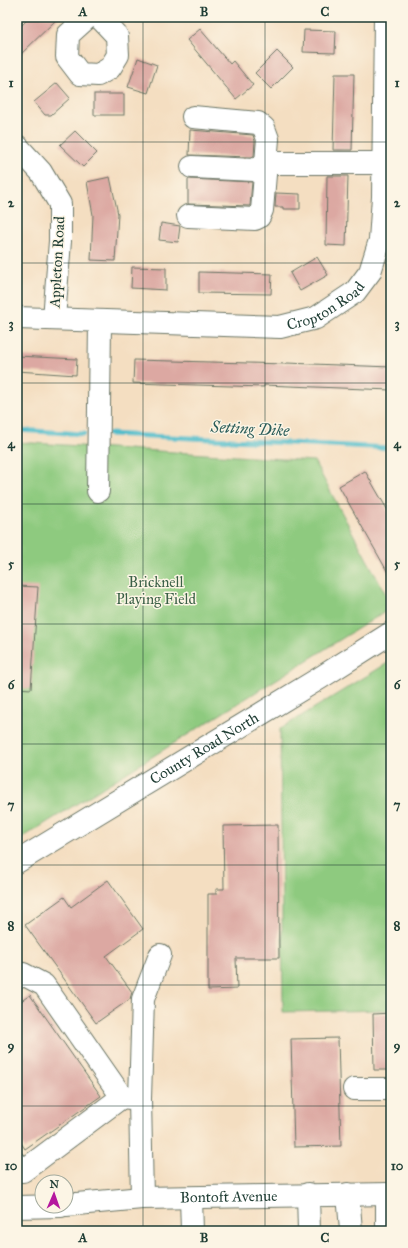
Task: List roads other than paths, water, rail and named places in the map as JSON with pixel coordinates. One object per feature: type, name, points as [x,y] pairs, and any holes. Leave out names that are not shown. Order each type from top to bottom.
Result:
[{"type":"street","points":[[88,17],[68,35],[67,57],[80,74],[98,75],[110,68],[118,56],[117,36],[99,17]]},
{"type":"street","name":"Cropton Road","points":[[17,318],[280,327],[316,318],[355,292],[370,272],[380,240],[387,197],[383,163],[386,17]]},
{"type":"street","points":[[188,216],[255,219],[259,217],[262,210],[268,139],[264,128],[258,123],[193,117]]},
{"type":"street","name":"Appleton Road","points":[[17,146],[41,172],[60,204],[60,241],[54,319]]},
{"type":"street","points":[[192,167],[254,170],[266,163],[383,163]]},
{"type":"street","points":[[98,491],[100,322]]},
{"type":"street","name":"County Road North","points":[[17,862],[320,678],[391,633]]},
{"type":"street","points":[[142,1198],[131,1098],[144,999],[160,956]]},
{"type":"street","points":[[17,978],[23,974],[44,985],[131,1098]]},
{"type":"street","points":[[354,1089],[391,1088]]},
{"type":"street","points":[[17,1164],[23,1171],[131,1098]]},
{"type":"street","points":[[308,1194],[309,1231]]},
{"type":"street","name":"Bontoft Avenue","points":[[74,1204],[142,1198],[308,1194],[389,1194]]},
{"type":"street","points":[[348,1194],[352,1231]]},
{"type":"street","points":[[387,1231],[389,1194]]},
{"type":"street","points":[[191,1198],[192,1231]]},
{"type":"street","points":[[17,1207],[34,1207]]},
{"type":"waterway","name":"Setting Dike","points":[[17,430],[84,434]]},
{"type":"waterway","name":"Setting Dike","points":[[109,434],[391,448]]},
{"type":"park label","name":"Bricknell Playing Field","points":[[156,590]]}]
